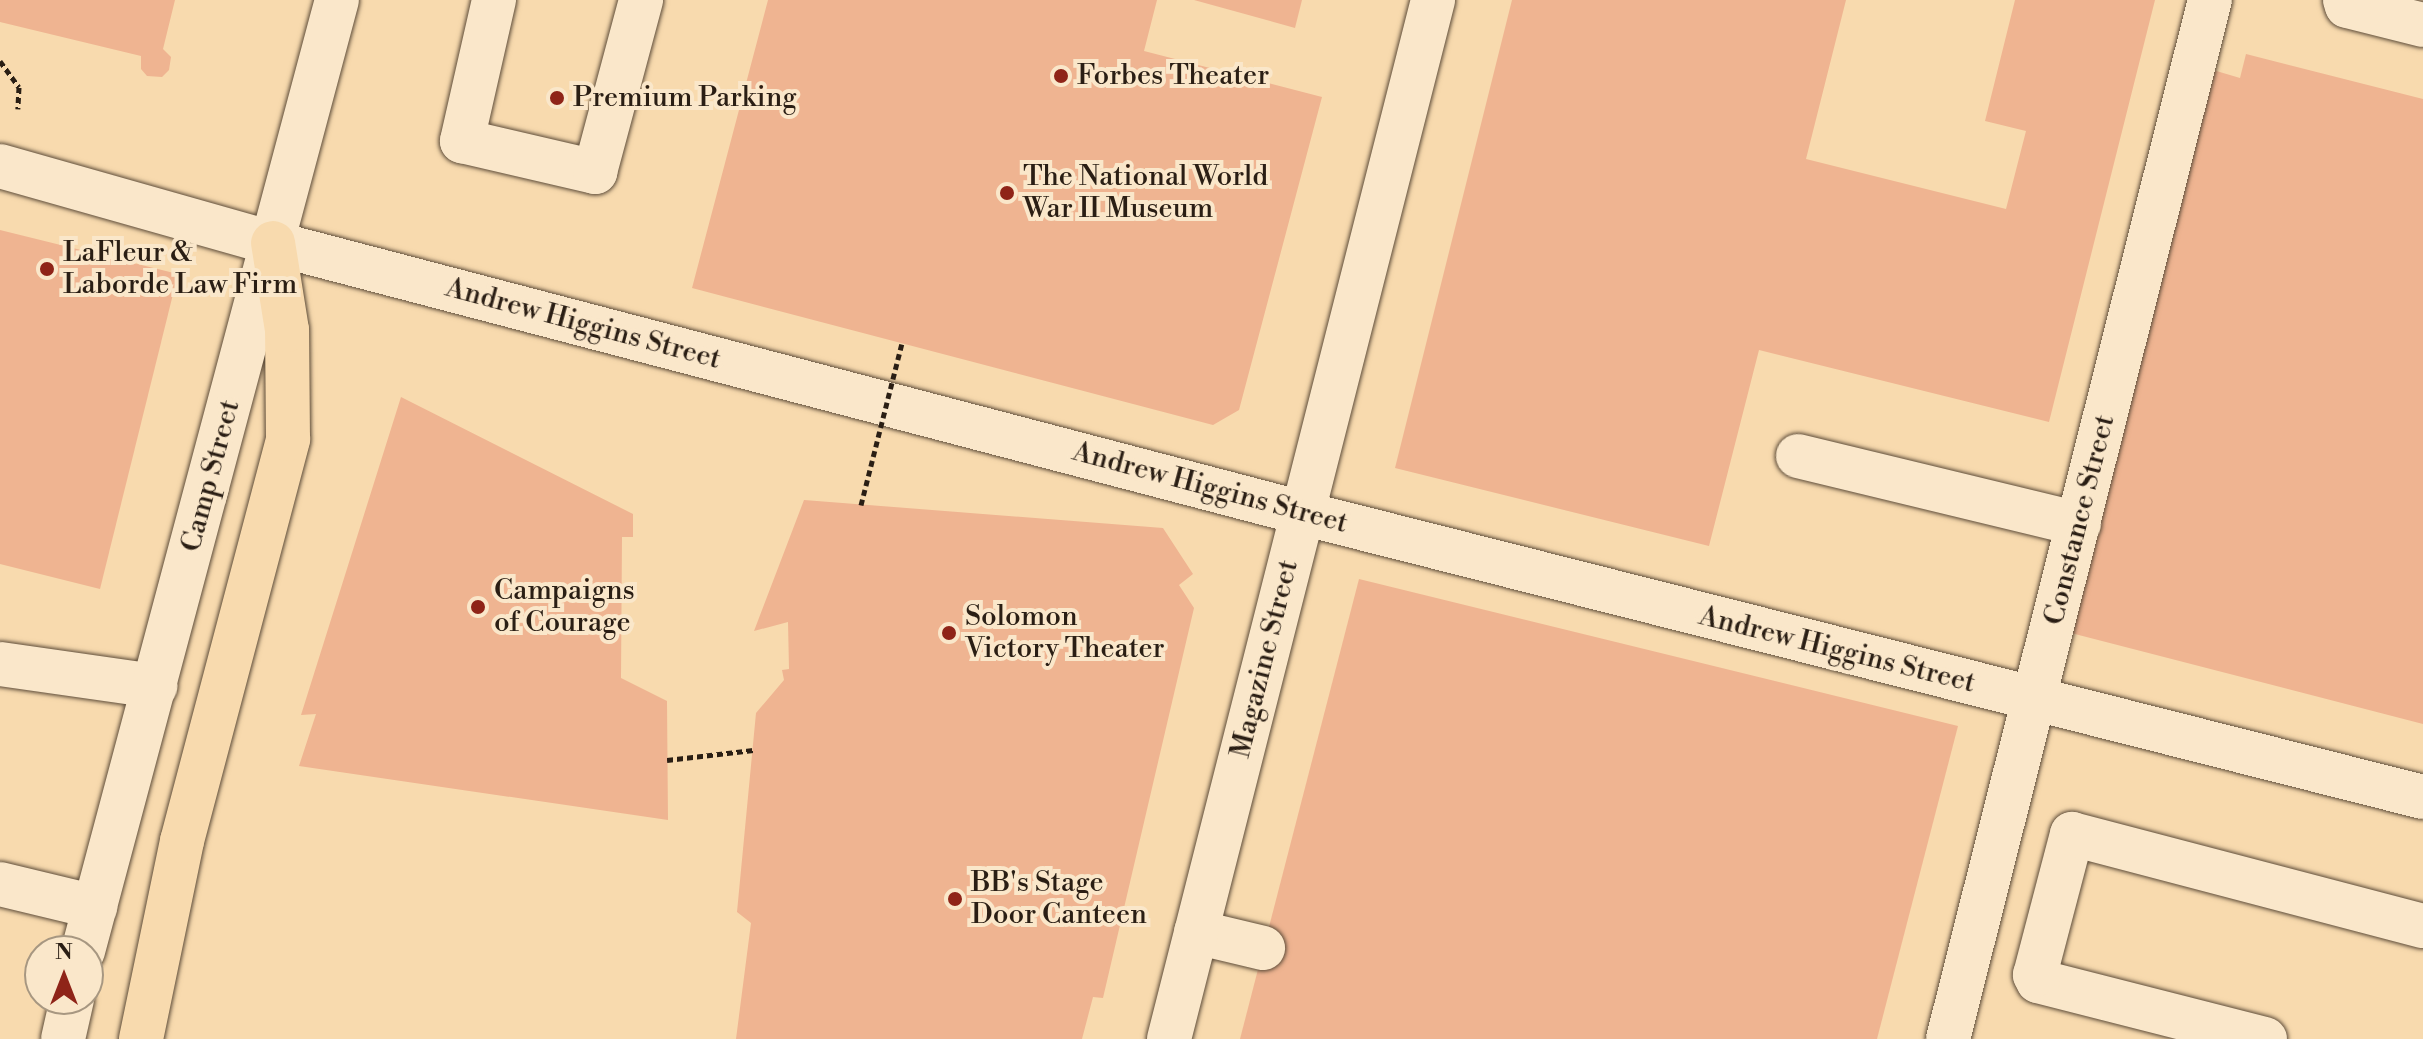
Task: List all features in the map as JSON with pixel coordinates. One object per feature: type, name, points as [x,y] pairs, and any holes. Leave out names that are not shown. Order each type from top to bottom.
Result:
[{"type":"highway","points":[[141,1039],[182,841],[288,439],[287,330],[273,243]]},
{"type":"street","name":"Camp Street","points":[[87,935],[337,0]]},
{"type":"street","points":[[494,0],[462,141],[595,172],[641,0]]},
{"type":"street","name":"Magazine Street","points":[[1169,1039],[1433,0]]},
{"type":"street","name":"Constance Street","points":[[1948,1039],[2210,0]]},
{"type":"street","points":[[2345,0],[2347,6],[2423,25]]},
{"type":"street","name":"Andrew Higgins Street","points":[[0,166],[273,243],[1302,513],[2423,797]]},
{"type":"street","points":[[1798,456],[2079,524]]},
{"type":"street","points":[[0,664],[155,686]]},
{"type":"street","points":[[2265,1039],[2038,981],[2035,975],[2072,834],[2423,926]]},
{"type":"street","points":[[0,884],[95,907]]},
{"type":"street","points":[[1196,932],[1263,948]]},
{"type":"street","points":[[63,1039],[68,1015]]},
{"type":"path","points":[[0,61],[19,87],[18,109]]},
{"type":"path","points":[[861,505],[902,343]]},
{"type":"path","points":[[667,760],[753,750]]},
{"type":"building","points":[[0,0],[175,0],[163,49],[171,57],[169,70],[162,77],[147,76],[141,69],[141,56],[0,22]]},
{"type":"building","points":[[768,0],[1157,0],[1144,51],[1322,97],[1239,410],[1213,425],[692,288]]},
{"type":"building","points":[[1194,0],[1302,0],[1295,28]]},
{"type":"building","points":[[1512,0],[1846,0],[1806,159],[2006,209],[2026,131],[1985,121],[2015,0],[2155,0],[2049,422],[1759,350],[1709,546],[1395,468]]},
{"type":"building","points":[[2246,54],[2423,99],[2423,724],[2071,633],[2213,70],[2240,78]]},
{"type":"building","points":[[0,230],[178,274],[100,589],[0,564]]},
{"type":"building","name":"Campaigns of Courage","points":[[401,397],[633,514],[633,537],[622,537],[621,678],[667,701],[668,820],[299,766],[316,714],[301,715]]},
{"type":"building","points":[[804,500],[1163,528],[1193,574],[1179,585],[1194,608],[1103,998],[1093,997],[1082,1039],[736,1039],[751,923],[737,912],[756,713],[784,680],[782,670],[789,669],[788,622],[754,631]]},
{"type":"building","points":[[1359,579],[1958,726],[1877,1039],[1240,1039]]},
{"type":"place","name":"Forbes Theater","points":[[1061,76]]},
{"type":"place","name":"Premium Parking","points":[[557,98]]},
{"type":"place","name":"The National World War II Museum","points":[[1007,193]]},
{"type":"place","name":"LaFleur & Laborde Law Firm","points":[[47,269]]},
{"type":"place","name":"Campaigns of Courage","points":[[478,607]]},
{"type":"place","name":"Solomon Victory Theater","points":[[949,633]]},
{"type":"place","name":"BB's Stage Door Canteen","points":[[955,899]]}]
